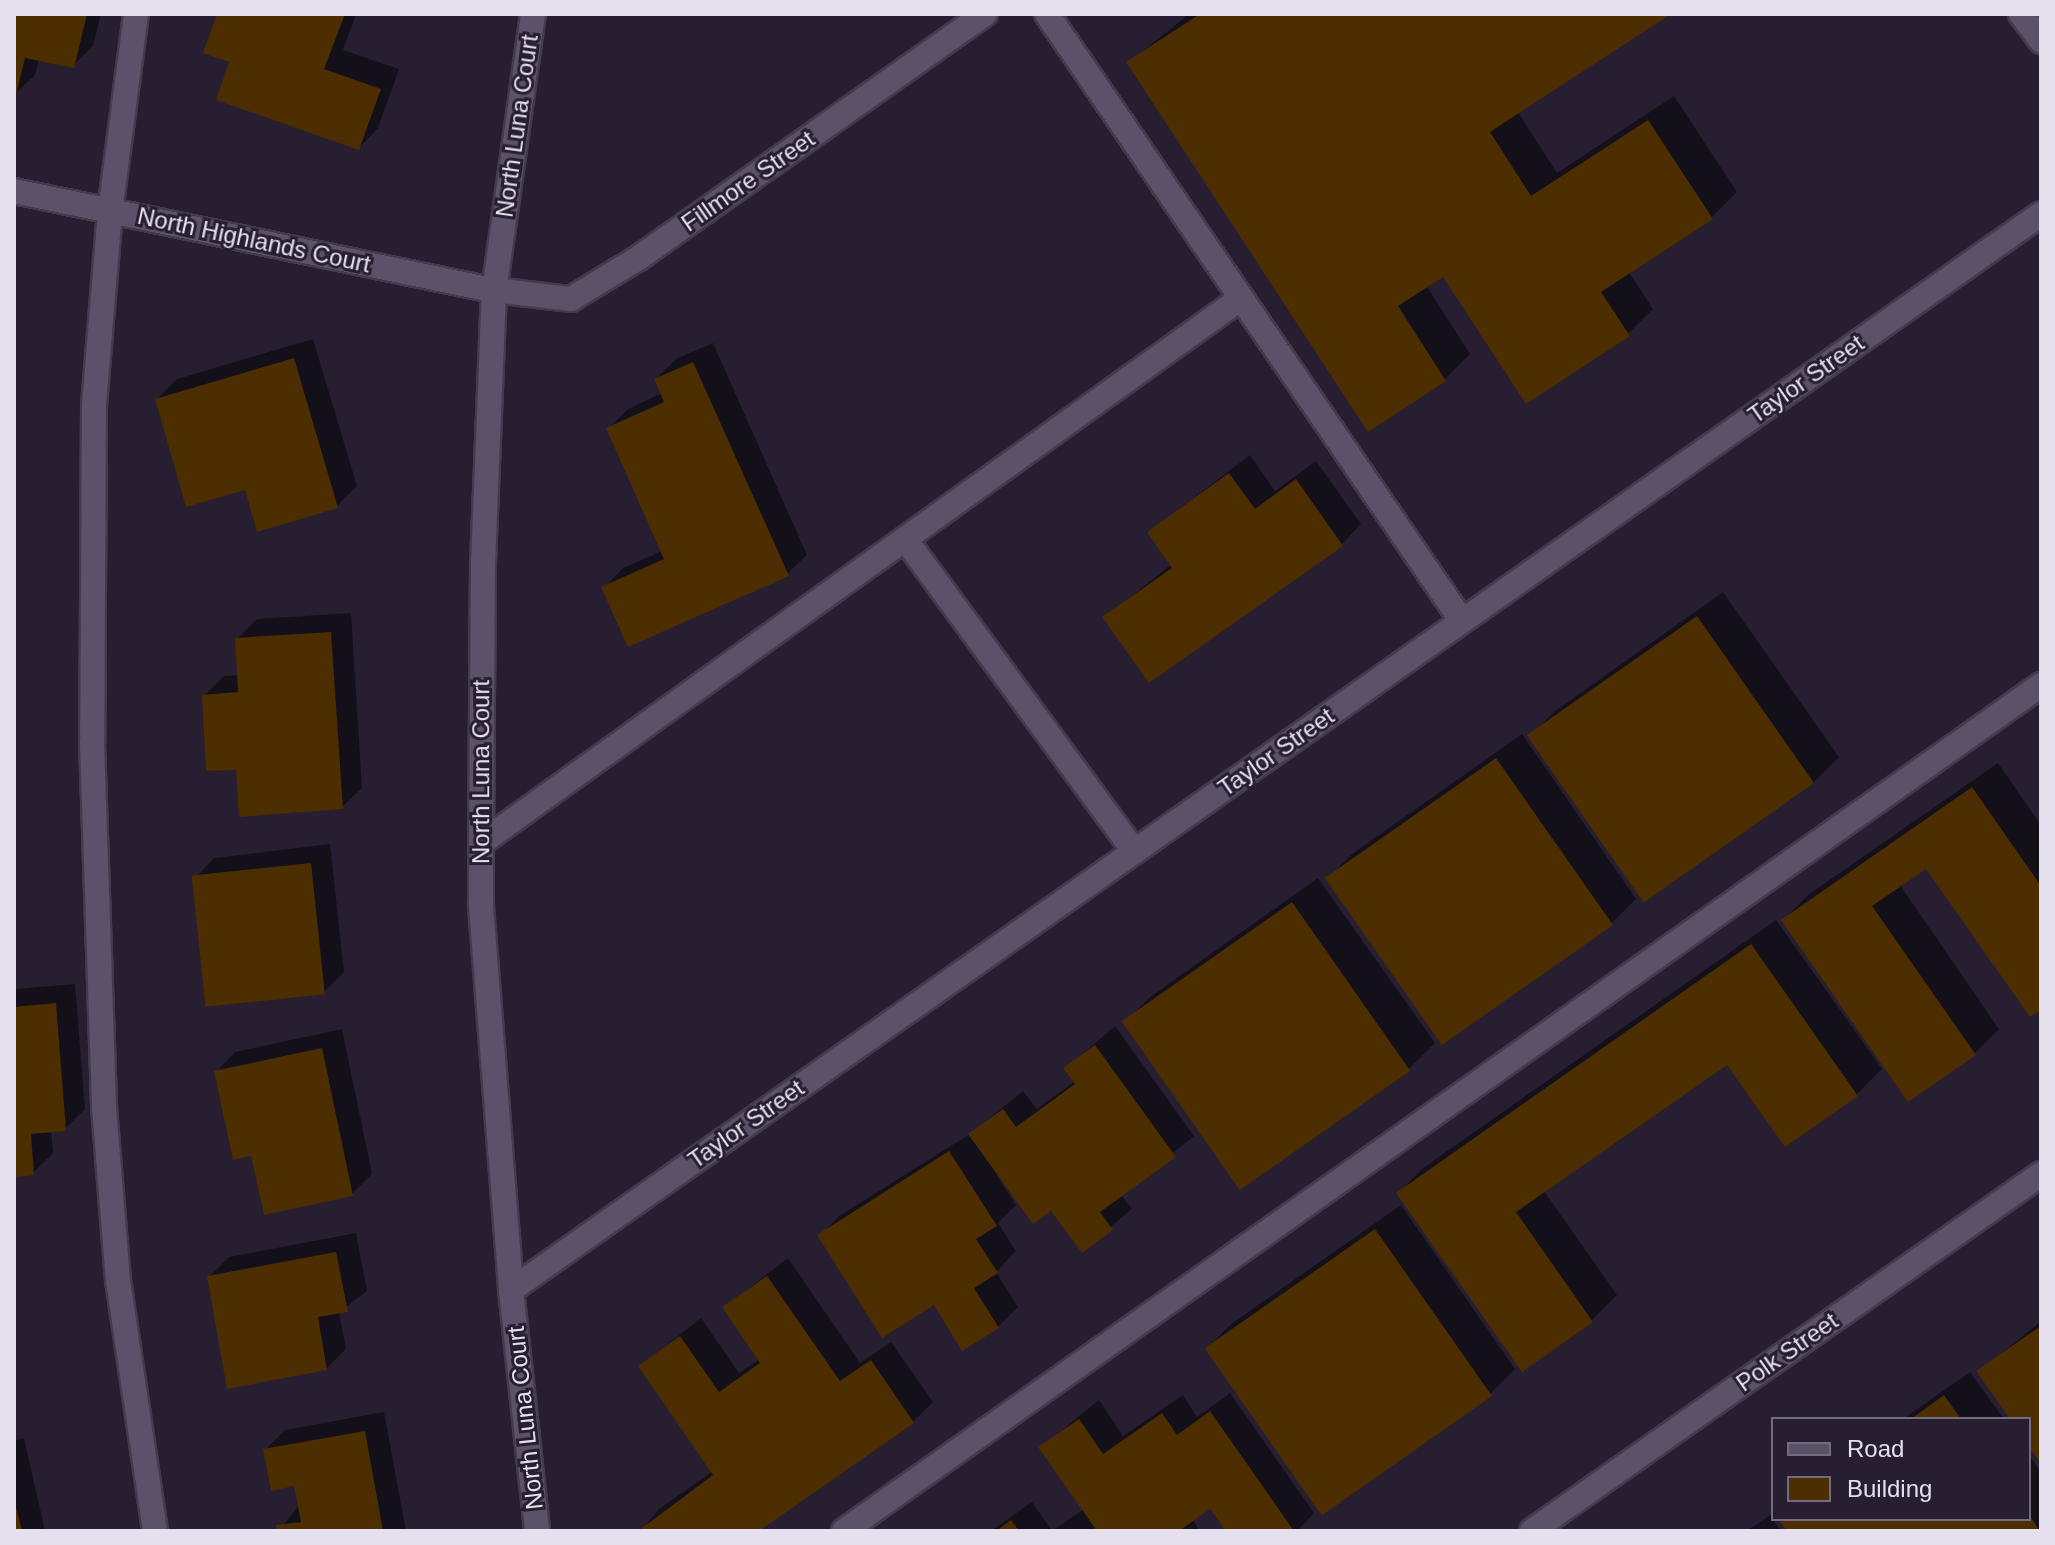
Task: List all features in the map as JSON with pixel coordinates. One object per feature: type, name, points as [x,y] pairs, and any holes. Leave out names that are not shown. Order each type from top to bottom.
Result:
[{"type":"street","points":[[136,14],[110,211],[94,435],[91,650],[97,949],[118,1280],[155,1531]]},
{"type":"street","name":"North Luna Court","points":[[533,14],[494,290],[483,562],[481,906],[511,1290],[537,1531]]},
{"type":"street","name":"Fillmore Street","points":[[494,290],[571,299],[640,257],[985,14]]},
{"type":"street","points":[[1047,14],[1462,621]]},
{"type":"street","points":[[2021,14],[2041,41]]},
{"type":"street","name":"North Highlands Court","points":[[14,191],[494,290]]},
{"type":"street","name":"Taylor Street","points":[[511,1290],[2041,214]]},
{"type":"street","points":[[481,843],[1241,298]]},
{"type":"street","points":[[905,539],[1134,851]]},
{"type":"street","points":[[844,1531],[2041,685]]},
{"type":"street","name":"Polk Street","points":[[1532,1531],[2041,1174]]},
{"type":"building","points":[[14,14],[87,14],[74,68],[25,58],[15,99]]},
{"type":"building","points":[[217,14],[345,14],[324,69],[381,89],[359,150],[216,100],[229,62],[203,53]]},
{"type":"building","points":[[1200,14],[1671,14],[1490,132],[1531,196],[1648,120],[1713,219],[1601,292],[1630,336],[1526,404],[1443,277],[1398,306],[1446,381],[1368,432],[1126,62]]},
{"type":"building","points":[[294,358],[338,508],[257,532],[245,490],[186,507],[155,399]]},
{"type":"building","points":[[693,362],[789,576],[628,647],[601,587],[664,559],[606,428],[664,402],[654,379]]},
{"type":"building","points":[[1229,473],[1255,509],[1296,479],[1343,546],[1149,683],[1102,617],[1172,568],[1147,532]]},
{"type":"building","points":[[1697,616],[1814,783],[1644,902],[1527,735]]},
{"type":"building","points":[[331,632],[343,809],[239,817],[236,770],[206,771],[202,695],[238,692],[235,638]]},
{"type":"building","points":[[1496,758],[1613,925],[1442,1045],[1325,878]]},
{"type":"building","points":[[1972,787],[2041,886],[2041,1010],[2030,1017],[1926,869],[1872,906],[1976,1055],[1908,1102],[1781,920]]},
{"type":"building","points":[[311,863],[325,994],[205,1007],[192,876]]},
{"type":"building","points":[[1292,902],[1410,1071],[1240,1190],[1122,1021]]},
{"type":"building","points":[[1751,944],[1858,1096],[1785,1147],[1727,1065],[1516,1212],[1593,1322],[1522,1372],[1396,1193]]},
{"type":"building","points":[[56,1003],[66,1131],[31,1134],[34,1175],[14,1177],[14,1007]]},
{"type":"building","points":[[1095,1045],[1176,1157],[1100,1212],[1113,1230],[1082,1253],[1051,1211],[1033,1224],[968,1134],[1003,1109],[1016,1127],[1075,1084],[1063,1068]]},
{"type":"building","points":[[322,1048],[353,1196],[264,1215],[251,1156],[233,1160],[214,1071]]},
{"type":"building","points":[[949,1151],[997,1226],[976,1239],[998,1273],[974,1288],[999,1328],[962,1351],[934,1305],[882,1338],[817,1235]]},
{"type":"building","points":[[1375,1229],[1492,1396],[1322,1515],[1205,1348]]},
{"type":"building","points":[[336,1252],[348,1312],[318,1317],[327,1370],[227,1389],[207,1276]]},
{"type":"building","points":[[767,1276],[840,1381],[871,1360],[914,1423],[759,1531],[638,1531],[713,1475],[638,1366],[680,1336],[719,1392],[760,1363],[722,1307]]},
{"type":"building","points":[[2041,1326],[2041,1464],[2031,1450],[2031,1417],[2009,1417],[1976,1371]]},
{"type":"building","points":[[1944,1395],[1960,1417],[1914,1417]]},
{"type":"building","points":[[1210,1411],[1294,1531],[1226,1531],[1210,1509],[1179,1531],[1097,1531],[1038,1447],[1079,1419],[1103,1454],[1162,1413],[1177,1435]]},
{"type":"building","points":[[365,1431],[383,1531],[277,1531],[276,1525],[301,1522],[294,1486],[271,1491],[263,1449]]},
{"type":"building","points":[[15,1503],[22,1531],[14,1531]]},
{"type":"building","points":[[2031,1518],[2040,1531],[1787,1531],[1780,1521],[2031,1521]]},
{"type":"building","points":[[1011,1520],[1019,1531],[996,1531]]}]
